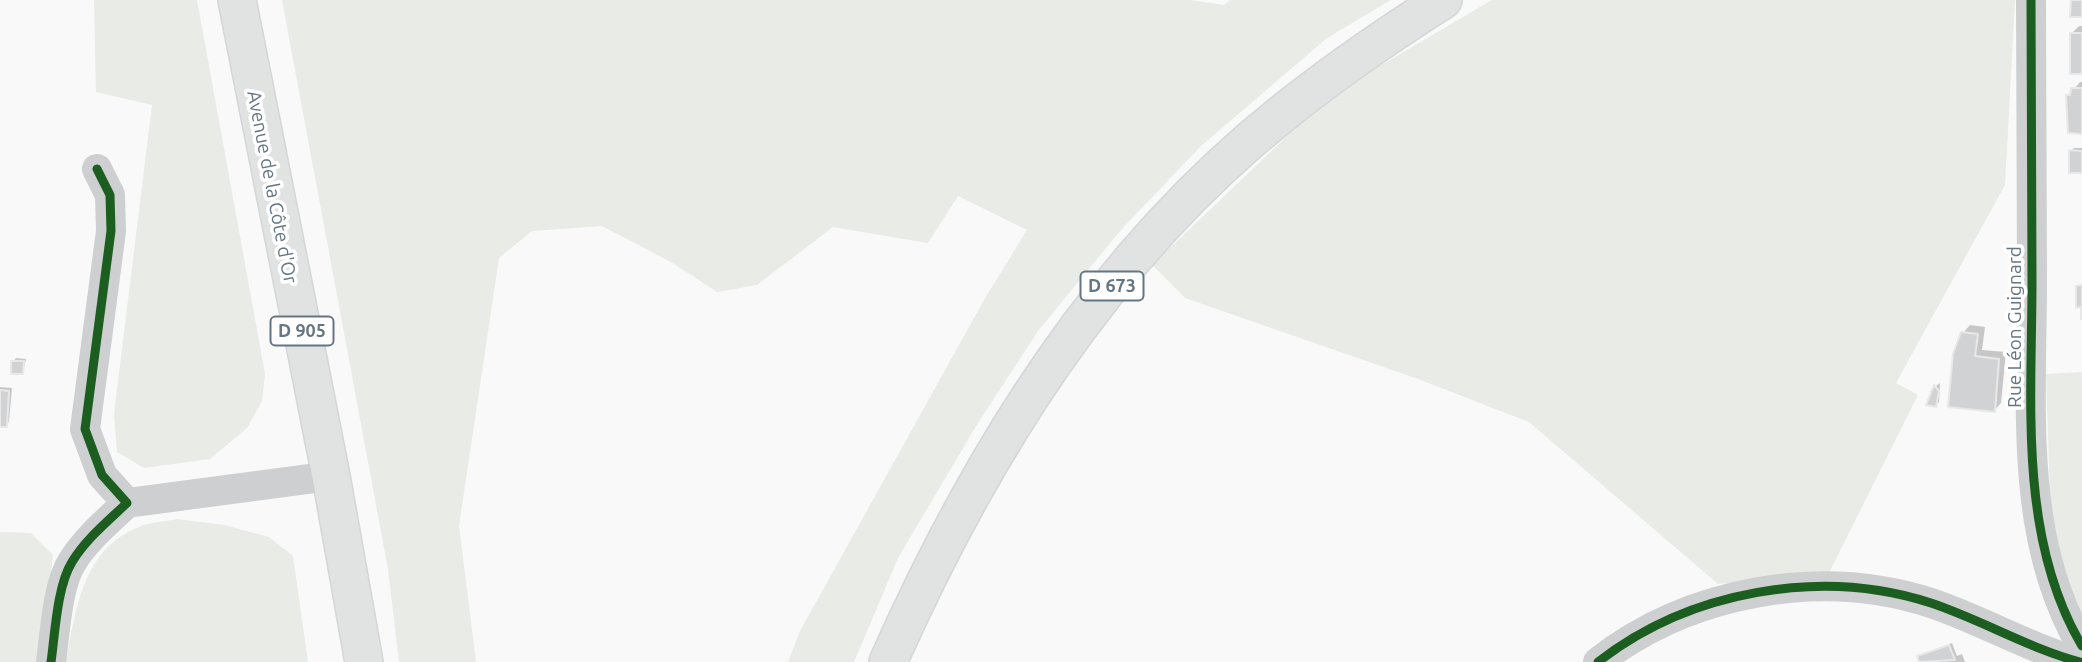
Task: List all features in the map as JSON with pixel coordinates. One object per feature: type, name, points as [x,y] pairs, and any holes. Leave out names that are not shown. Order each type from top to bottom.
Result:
[{"type":"main road","name":"Avenue de la Côte d'Or","points":[[237,0],[331,476],[363,662]]},
{"type":"main road","name":"D 673","points":[[888,662],[934,565],[998,445],[1054,360],[1122,273],[1195,194],[1282,114],[1371,47],[1443,0]]},
{"type":"street","name":"Rue Léon Guignard","points":[[2031,0],[2032,397],[2037,516],[2058,596],[2082,646]]},
{"type":"street","points":[[97,169],[110,195],[111,231],[85,429],[102,475],[127,503]]},
{"type":"street","points":[[51,662],[58,609],[71,564],[98,529],[127,503],[331,476]]},
{"type":"street","points":[[1598,662],[1648,628],[1684,611],[1754,594],[1823,589],[1869,590],[1929,603],[2045,653],[2080,662]]},
{"type":"shaded area","points":[[94,0],[197,0],[265,374],[262,401],[247,428],[210,459],[144,468],[117,452],[114,414],[152,105],[96,92]]},
{"type":"shaded area","points":[[282,0],[1190,0],[1224,5],[1230,0],[1391,0],[1327,38],[1201,146],[1120,231],[1038,331],[978,423],[898,558],[854,662],[788,662],[800,631],[984,300],[1027,230],[958,196],[928,243],[833,227],[757,285],[717,292],[671,262],[602,226],[532,231],[499,258],[459,526],[476,662],[399,662],[388,569]]},
{"type":"shaded area","points":[[1492,0],[2015,0],[2005,185],[1896,383],[1918,395],[1828,575],[1718,584],[1529,422],[1418,379],[1185,298],[1152,265],[1330,95]]},
{"type":"shaded area","points":[[2082,372],[2082,619],[2051,529],[2046,374]]},
{"type":"shaded area","points":[[177,519],[224,525],[269,537],[293,556],[308,662],[66,662],[78,602],[93,566],[105,550],[120,537],[139,527]]},
{"type":"shaded area","points":[[0,532],[31,533],[53,555],[40,662],[0,662]]},
{"type":"building","points":[[2071,0],[2082,0],[2082,17],[2070,17]]},
{"type":"building","points":[[2070,33],[2082,33],[2082,74],[2070,74]]},
{"type":"building","points":[[2071,88],[2082,88],[2082,134],[2068,133],[2066,95],[2070,95]]},
{"type":"building","points":[[2069,150],[2082,151],[2082,173],[2069,173]]},
{"type":"building","points":[[2082,285],[2081,319],[2081,307],[2076,308],[2076,286]]},
{"type":"building","points":[[1961,332],[1978,334],[1975,356],[1999,359],[1995,412],[1948,407],[1953,354]]},
{"type":"building","points":[[11,361],[24,361],[23,374],[11,374]]},
{"type":"building","points":[[1934,385],[1939,391],[1936,407],[1926,405]]},
{"type":"building","points":[[0,390],[9,391],[7,427],[0,427]]},
{"type":"building","points":[[1949,645],[1955,660],[1919,662],[1917,656]]},
{"type":"cycle path","points":[[2031,0],[2033,469],[2047,561],[2061,604],[2082,646]]},
{"type":"cycle path","points":[[51,662],[57,610],[67,572],[84,546],[127,503],[102,475],[85,429],[111,231],[110,195],[97,169]]},
{"type":"cycle path","points":[[1598,662],[1634,638],[1673,618],[1714,603],[1757,592],[1801,587],[1845,587],[1889,592],[1931,603],[2080,662]]}]
